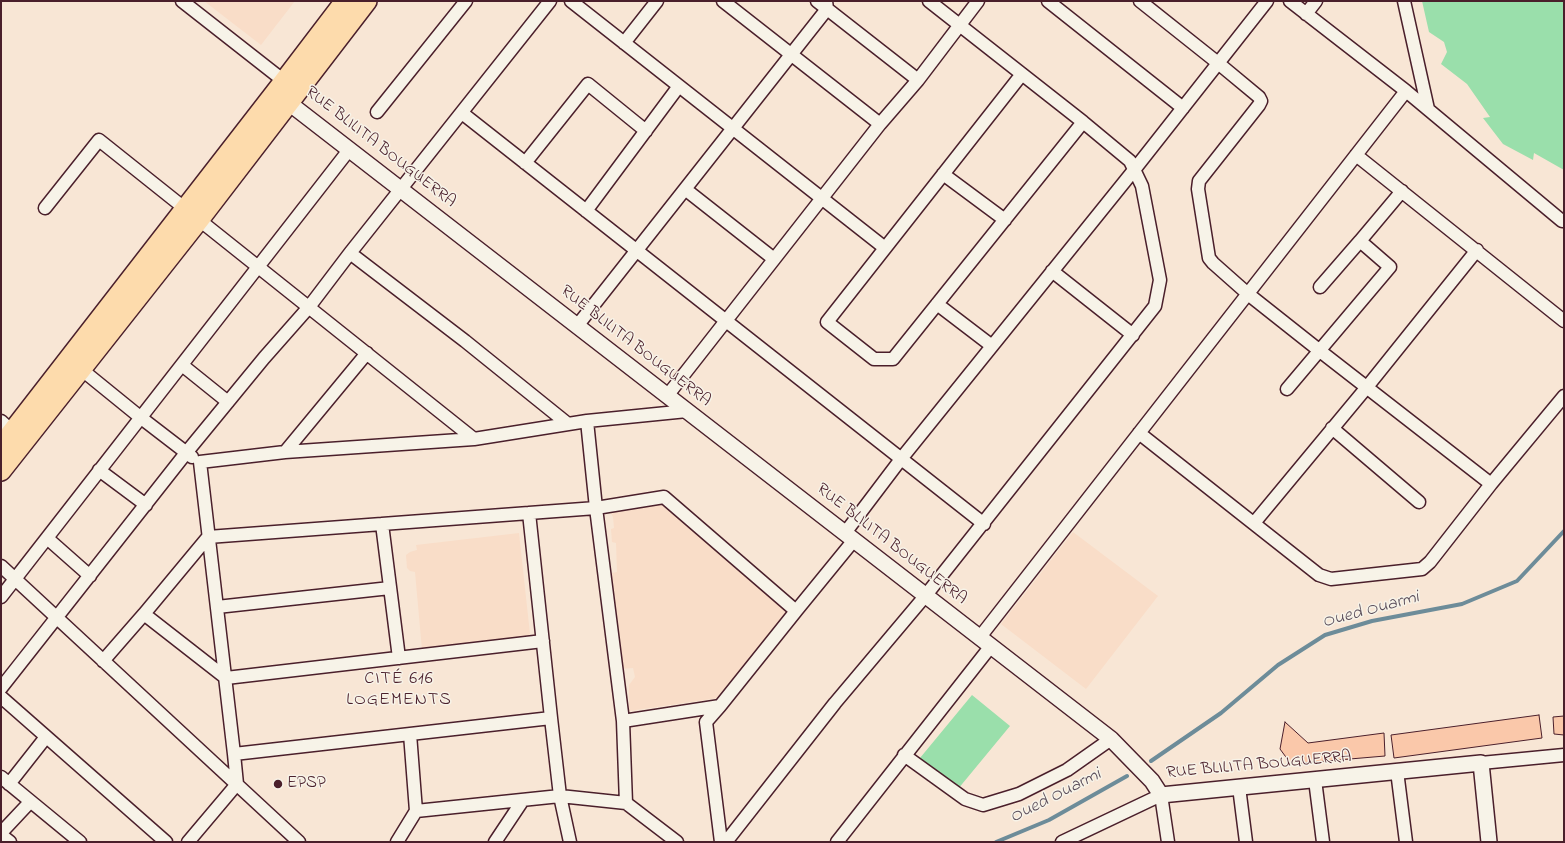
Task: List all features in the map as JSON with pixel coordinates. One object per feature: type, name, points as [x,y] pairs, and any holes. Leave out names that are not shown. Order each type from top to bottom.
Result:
[{"type":"main road","points":[[192,214],[284,81],[345,1]]},
{"type":"main road","points":[[1,471],[9,435],[74,364],[192,214],[289,103],[367,1]]},
{"type":"street","points":[[182,1],[284,81]]},
{"type":"street","points":[[376,112],[466,1]]},
{"type":"street","points":[[1,688],[186,453],[264,358],[309,307],[400,189],[462,114],[550,1]]},
{"type":"street","points":[[571,1],[885,248]]},
{"type":"street","points":[[624,43],[657,1]]},
{"type":"street","points":[[723,1],[880,124]]},
{"type":"street","points":[[726,842],[835,703],[926,596],[984,524],[1155,306],[1160,280],[1142,186],[1130,161],[1083,122],[929,1]]},
{"type":"street","points":[[667,396],[880,124],[918,80],[961,26],[978,1]]},
{"type":"street","points":[[1048,1],[1182,108]]},
{"type":"street","points":[[1140,1],[1218,63],[1259,97],[1261,101],[1199,181],[1198,189],[1209,258],[1248,294],[1491,484]]},
{"type":"street","points":[[706,722],[796,611],[850,536],[901,459],[1134,170],[1267,1]]},
{"type":"street","points":[[1290,1],[1406,91],[1563,222]]},
{"type":"street","points":[[1306,14],[1316,1]]},
{"type":"street","points":[[1404,1],[1428,110]]},
{"type":"street","points":[[577,326],[790,54],[823,4],[918,80]]},
{"type":"street","points":[[1022,74],[827,322],[874,360],[893,359],[1083,122]]},
{"type":"street","name":"RUE BLILITA BOUGUERRA","points":[[284,81],[289,103],[1111,739],[1152,781],[1161,795],[1481,763]]},
{"type":"street","points":[[525,163],[588,84],[646,130]]},
{"type":"street","points":[[586,211],[679,86]]},
{"type":"street","points":[[837,842],[904,756],[985,641],[1140,432],[1406,91]]},
{"type":"street","points":[[462,114],[984,524]]},
{"type":"street","points":[[45,208],[99,140],[474,439]]},
{"type":"street","points":[[1,597],[349,150]]},
{"type":"street","points":[[1356,154],[1564,321]]},
{"type":"street","points":[[943,174],[1005,220]]},
{"type":"street","points":[[685,189],[774,259]]},
{"type":"street","points":[[1320,287],[1402,191]]},
{"type":"street","points":[[1287,389],[1390,267],[1360,241]]},
{"type":"street","points":[[1254,523],[1367,387],[1477,250]]},
{"type":"street","points":[[350,253],[459,336],[568,424]]},
{"type":"street","points":[[1052,271],[1133,335]]},
{"type":"street","points":[[937,304],[992,346]]},
{"type":"street","points":[[285,452],[367,353]]},
{"type":"street","points":[[74,364],[186,453],[200,462],[285,452],[474,439],[587,421],[687,411]]},
{"type":"street","points":[[182,364],[228,402]]},
{"type":"street","points":[[1140,432],[1319,575],[1331,579],[1422,569],[1430,562],[1491,484],[1564,396]]},
{"type":"street","points":[[587,421],[622,721],[626,802]]},
{"type":"street","points":[[1332,428],[1419,502]]},
{"type":"street","points":[[188,842],[237,784],[200,462]]},
{"type":"street","points":[[100,470],[146,505]]},
{"type":"street","points":[[104,661],[208,537],[596,508],[664,497],[796,611]]},
{"type":"street","points":[[529,513],[560,796],[570,842]]},
{"type":"street","points":[[382,524],[399,658]]},
{"type":"street","points":[[47,538],[90,576]]},
{"type":"street","points":[[1,566],[237,784],[291,839]]},
{"type":"street","points":[[217,607],[390,588]]},
{"type":"street","points":[[144,614],[226,678],[543,641]]},
{"type":"street","points":[[1,697],[166,842]]},
{"type":"street","points":[[622,721],[720,706]]},
{"type":"street","points":[[704,708],[721,842]]},
{"type":"street","points":[[234,754],[551,718]]},
{"type":"street","points":[[397,842],[416,811],[410,734]]},
{"type":"street","points":[[46,737],[5,781],[80,842]]},
{"type":"street","points":[[904,756],[965,799],[983,804],[1019,794],[1067,770],[1111,739]]},
{"type":"street","points":[[1489,842],[1481,763],[1564,755]]},
{"type":"street","points":[[1397,771],[1406,842]]},
{"type":"street","points":[[1315,780],[1323,842]]},
{"type":"street","points":[[1239,787],[1246,842]]},
{"type":"street","points":[[1062,842],[1161,795],[1168,842]]},
{"type":"street","points":[[416,811],[560,796],[626,802],[677,842]]},
{"type":"street","points":[[495,842],[523,800]]},
{"type":"street","points":[[10,842],[1,834],[30,802]]},
{"type":"shaded area","points":[[204,1],[295,1],[261,45]]},
{"type":"shaded area","points":[[660,504],[792,607],[718,698],[629,711],[629,685],[635,677],[633,668],[620,669],[606,574],[617,572],[616,543],[612,542],[611,529],[614,528],[613,517],[609,510]]},
{"type":"shaded area","points":[[1073,532],[1158,596],[1086,689],[1001,624]]},
{"type":"shaded area","points":[[519,533],[530,634],[526,640],[422,650],[415,572],[410,571],[407,568],[406,555],[417,550],[416,545]]},
{"type":"green space","points":[[1422,1],[1564,1],[1564,170],[1534,153],[1533,160],[1503,144],[1483,118],[1490,117],[1467,84],[1441,64],[1447,52],[1444,42],[1429,32]]},
{"type":"green space","points":[[972,695],[1010,726],[958,789],[920,758]]},
{"type":"building","points":[[1539,715],[1542,738],[1394,758],[1391,735]]},
{"type":"building","points":[[1564,716],[1564,735],[1554,734],[1553,717]]},
{"type":"building","points":[[1285,722],[1308,743],[1384,733],[1385,756],[1291,764],[1280,749]]},
{"type":"waterway","name":"Oued Ouarmi","points":[[1151,761],[1221,713],[1278,665],[1325,635],[1372,621],[1462,604],[1517,581],[1564,531]]},
{"type":"waterway","name":"Oued Ouarmi","points":[[996,842],[1049,820],[1127,776]]},
{"type":"place","name":"EPSP","points":[[278,784]]},
{"type":"district","name":"CITÉ 616 LOGEMENTS","points":[[399,690]]}]
